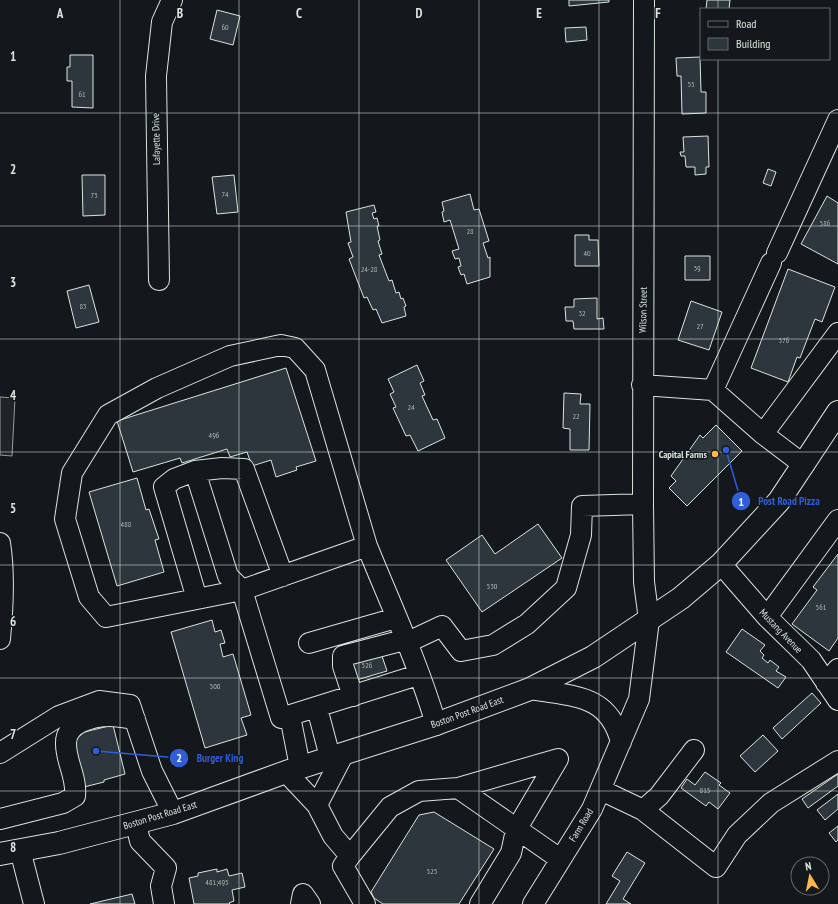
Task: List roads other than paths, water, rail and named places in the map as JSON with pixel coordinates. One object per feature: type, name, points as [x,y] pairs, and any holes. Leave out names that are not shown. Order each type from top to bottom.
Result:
[{"type":"main road","name":"Boston Post Road East","points":[[10,852],[136,824],[173,813],[337,755],[436,724],[530,689],[592,657],[681,598],[721,564],[779,501],[836,419]]},
{"type":"street","name":"Lafayette Drive","points":[[159,280],[156,76],[162,22],[172,0]]},
{"type":"street","name":"Wilson Street","points":[[644,0],[642,385],[644,582],[649,620]]},
{"type":"street","points":[[713,390],[774,258],[831,154],[838,120]]},
{"type":"street","points":[[763,434],[838,333]]},
{"type":"street","points":[[367,546],[242,590],[106,617],[89,597],[65,519],[72,473],[108,415],[157,388],[230,356],[281,345],[295,348],[315,370],[367,546],[418,674],[436,724]]},
{"type":"street","points":[[642,385],[713,390],[763,434],[804,465]]},
{"type":"street","points":[[197,599],[164,487],[174,478],[195,471],[222,468],[244,469],[283,576]]},
{"type":"street","points":[[195,471],[228,576],[242,590],[280,718],[317,708],[418,674]]},
{"type":"street","points":[[353,696],[343,666],[344,656],[405,641],[442,626],[461,651],[493,645],[527,624],[566,588],[581,535],[582,506],[643,504]]},
{"type":"street","points":[[767,617],[838,520]]},
{"type":"street","points":[[0,543],[2,573],[0,639]]},
{"type":"street","name":"Mustang Avenue","points":[[721,564],[767,617],[810,660],[832,676],[838,700]]},
{"type":"street","points":[[309,643],[396,618]]},
{"type":"street","name":"Farm Road","points":[[542,901],[560,859],[592,809],[639,699],[649,620]]},
{"type":"street","points":[[530,689],[593,701],[608,713],[617,728],[621,742]]},
{"type":"street","points":[[0,753],[59,716],[99,701],[130,705],[152,771],[173,813]]},
{"type":"street","points":[[317,708],[337,755],[317,805]]},
{"type":"street","points":[[0,819],[45,806],[63,803],[74,796],[76,785],[66,744],[67,733],[77,723],[110,716],[135,719]]},
{"type":"street","points":[[290,716],[293,770],[317,805],[333,836],[350,856]]},
{"type":"street","points":[[643,810],[659,796],[694,750]]},
{"type":"street","points":[[365,904],[343,866],[390,807],[419,791],[458,788],[558,759],[516,830],[511,852],[480,904]]},
{"type":"street","points":[[601,790],[643,810],[716,867],[737,835],[771,803],[838,761]]},
{"type":"street","points":[[458,788],[516,830],[560,859]]},
{"type":"street","points":[[136,824],[140,841],[166,868],[161,886],[164,904]]},
{"type":"street","points":[[10,852],[34,904]]},
{"type":"street","points":[[301,904],[303,894],[310,904]]},
{"type":"place","name":"Post Road Pizza","points":[[726,450]]},
{"type":"place","name":"Capital Farms","points":[[715,454]]},
{"type":"place","name":"Burger King","points":[[96,751]]}]
